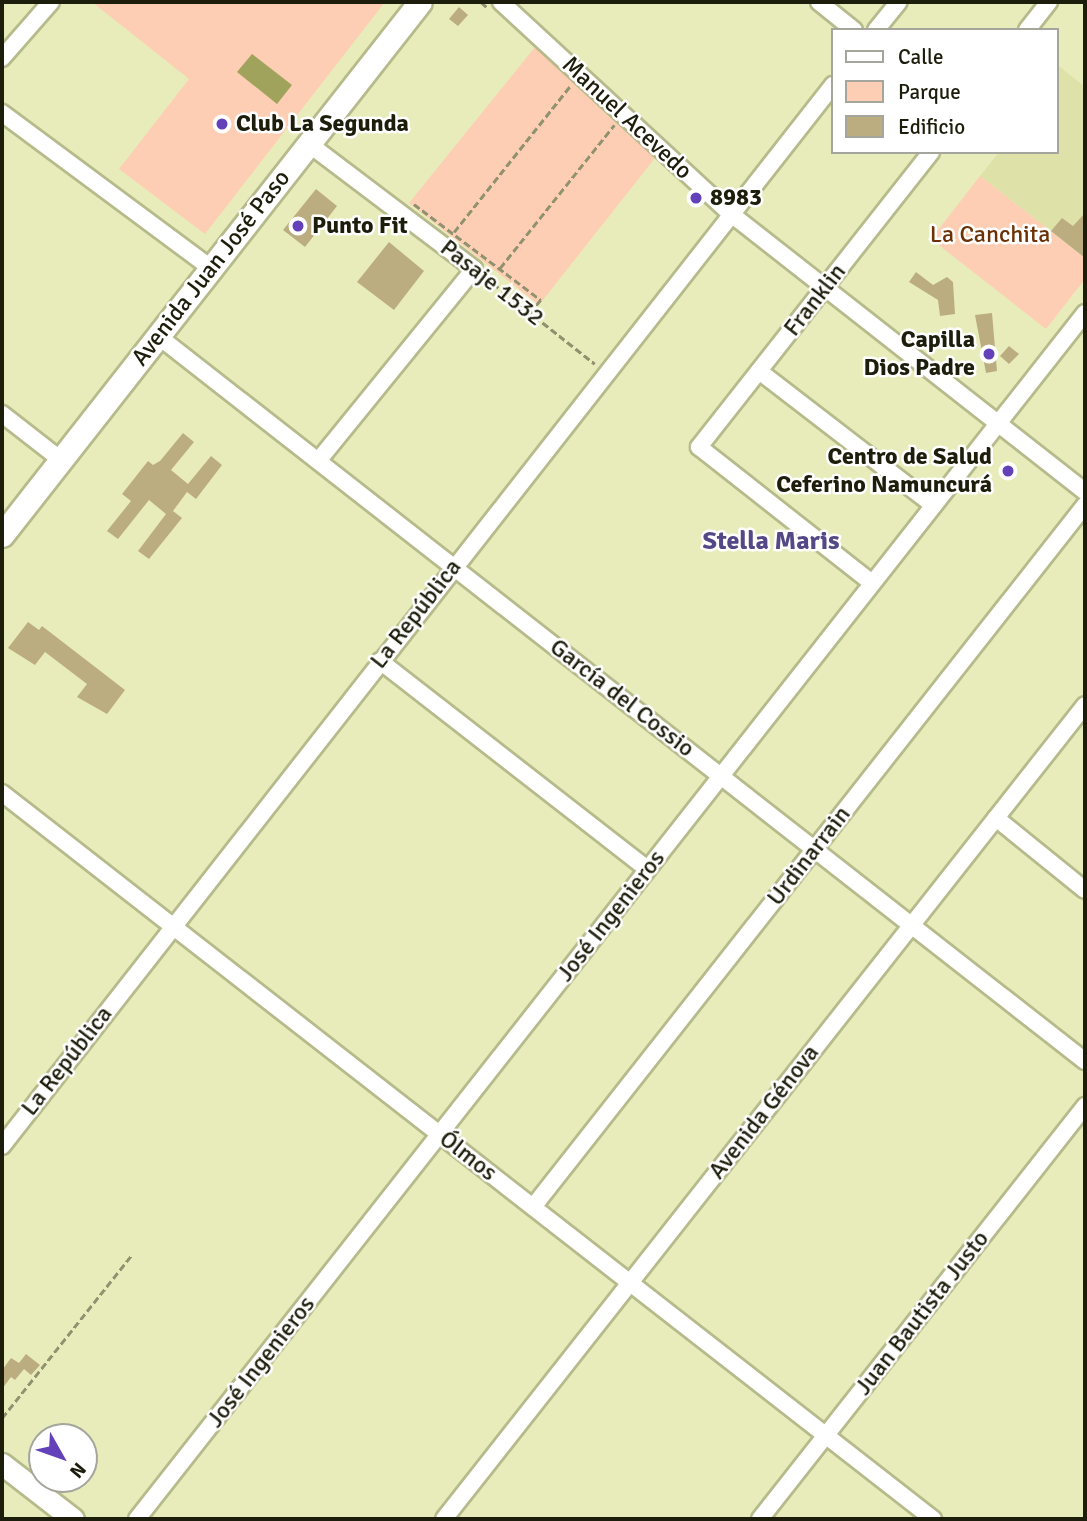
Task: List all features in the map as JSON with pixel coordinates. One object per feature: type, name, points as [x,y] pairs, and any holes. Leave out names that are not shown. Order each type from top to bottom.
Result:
[{"type":"main road","name":"Avenida Juan José Paso","points":[[2,535],[421,2]]},
{"type":"street","points":[[2,58],[51,2]]},
{"type":"street","name":"Manuel Acevedo","points":[[501,2],[731,214],[1085,492]]},
{"type":"street","points":[[819,2],[852,28]]},
{"type":"street","points":[[879,28],[899,2]]},
{"type":"street","points":[[1029,28],[1049,2]]},
{"type":"street","name":"La República","points":[[2,1146],[832,86]]},
{"type":"street","points":[[2,113],[211,268]]},
{"type":"street","name":"Pasaje 1532","points":[[309,144],[474,269]]},
{"type":"street","name":"Franklin","points":[[872,583],[699,447],[929,154]]},
{"type":"street","points":[[318,461],[474,269]]},
{"type":"street","name":"José Ingenieros","points":[[137,1519],[1085,313]]},
{"type":"street","name":"García del Cossio","points":[[158,336],[1085,1061]]},
{"type":"street","points":[[759,372],[933,505]]},
{"type":"street","points":[[2,414],[61,460]]},
{"type":"street","name":"Urdinarrain","points":[[533,1207],[1085,505]]},
{"type":"street","points":[[380,661],[647,869]]},
{"type":"street","name":"Avenida Génova","points":[[444,1519],[1085,705]]},
{"type":"street","name":"Ólmos","points":[[2,793],[933,1519]]},
{"type":"street","points":[[996,818],[1085,890]]},
{"type":"street","name":"Juan Bautista Justo","points":[[760,1519],[1085,1106]]},
{"type":"street","points":[[2,1464],[73,1519]]},
{"type":"path","points":[[454,232],[571,85]]},
{"type":"path","points":[[500,268],[623,114]]},
{"type":"path","name":"Pasaje 1532","points":[[474,269],[607,373]]},
{"type":"path","points":[[2,1418],[131,1256]]},
{"type":"shaded area","points":[[252,54],[292,85],[277,104],[237,72]]},
{"type":"shaded area","points":[[1059,66],[1085,87],[1085,258],[980,176],[997,154],[1059,154]]},
{"type":"green space","name":"Club La Segunda","points":[[92,2],[385,2],[205,234],[119,169],[189,79]]},
{"type":"green space","points":[[535,47],[655,158],[539,305],[409,203]]},
{"type":"green space","name":"La Canchita","points":[[980,176],[1085,258],[1085,279],[1046,329],[931,239]]},
{"type":"building","points":[[459,7],[468,15],[458,26],[449,19]]},
{"type":"building","points":[[316,189],[337,206],[305,247],[283,230]]},
{"type":"building","points":[[1085,213],[1085,258],[1051,231],[1062,218],[1073,226]]},
{"type":"building","points":[[389,242],[424,271],[394,310],[357,282]]},
{"type":"building","points":[[916,272],[933,285],[947,277],[953,282],[955,314],[940,316],[938,300],[909,282]]},
{"type":"building","points":[[992,313],[997,371],[986,373],[975,315]]},
{"type":"building","points":[[1009,346],[1019,354],[1009,364],[1000,356]]},
{"type":"building","points":[[183,433],[194,442],[171,470],[188,484],[211,456],[222,465],[196,499],[187,492],[173,511],[182,518],[149,559],[138,551],[166,514],[149,500],[118,539],[107,531],[131,501],[122,494],[148,461],[153,465],[160,461]]},
{"type":"building","points":[[28,622],[39,630],[42,626],[125,690],[107,714],[77,697],[87,684],[45,652],[35,665],[8,648]]},
{"type":"building","points":[[26,1354],[40,1365],[31,1375],[24,1369],[15,1380],[11,1377],[2,1389],[2,1370],[11,1358],[19,1363]]},
{"type":"place","name":"Club La Segunda","points":[[222,124]]},
{"type":"place","name":"8983","points":[[696,198]]},
{"type":"place","name":"Punto Fit","points":[[298,226]]},
{"type":"place","name":"Capilla Dios Padre","points":[[989,354]]},
{"type":"place","name":"Centro de Salud Ceferino Namuncurá","points":[[1008,471]]},
{"type":"district","name":"Stella Maris","points":[[771,542]]}]
